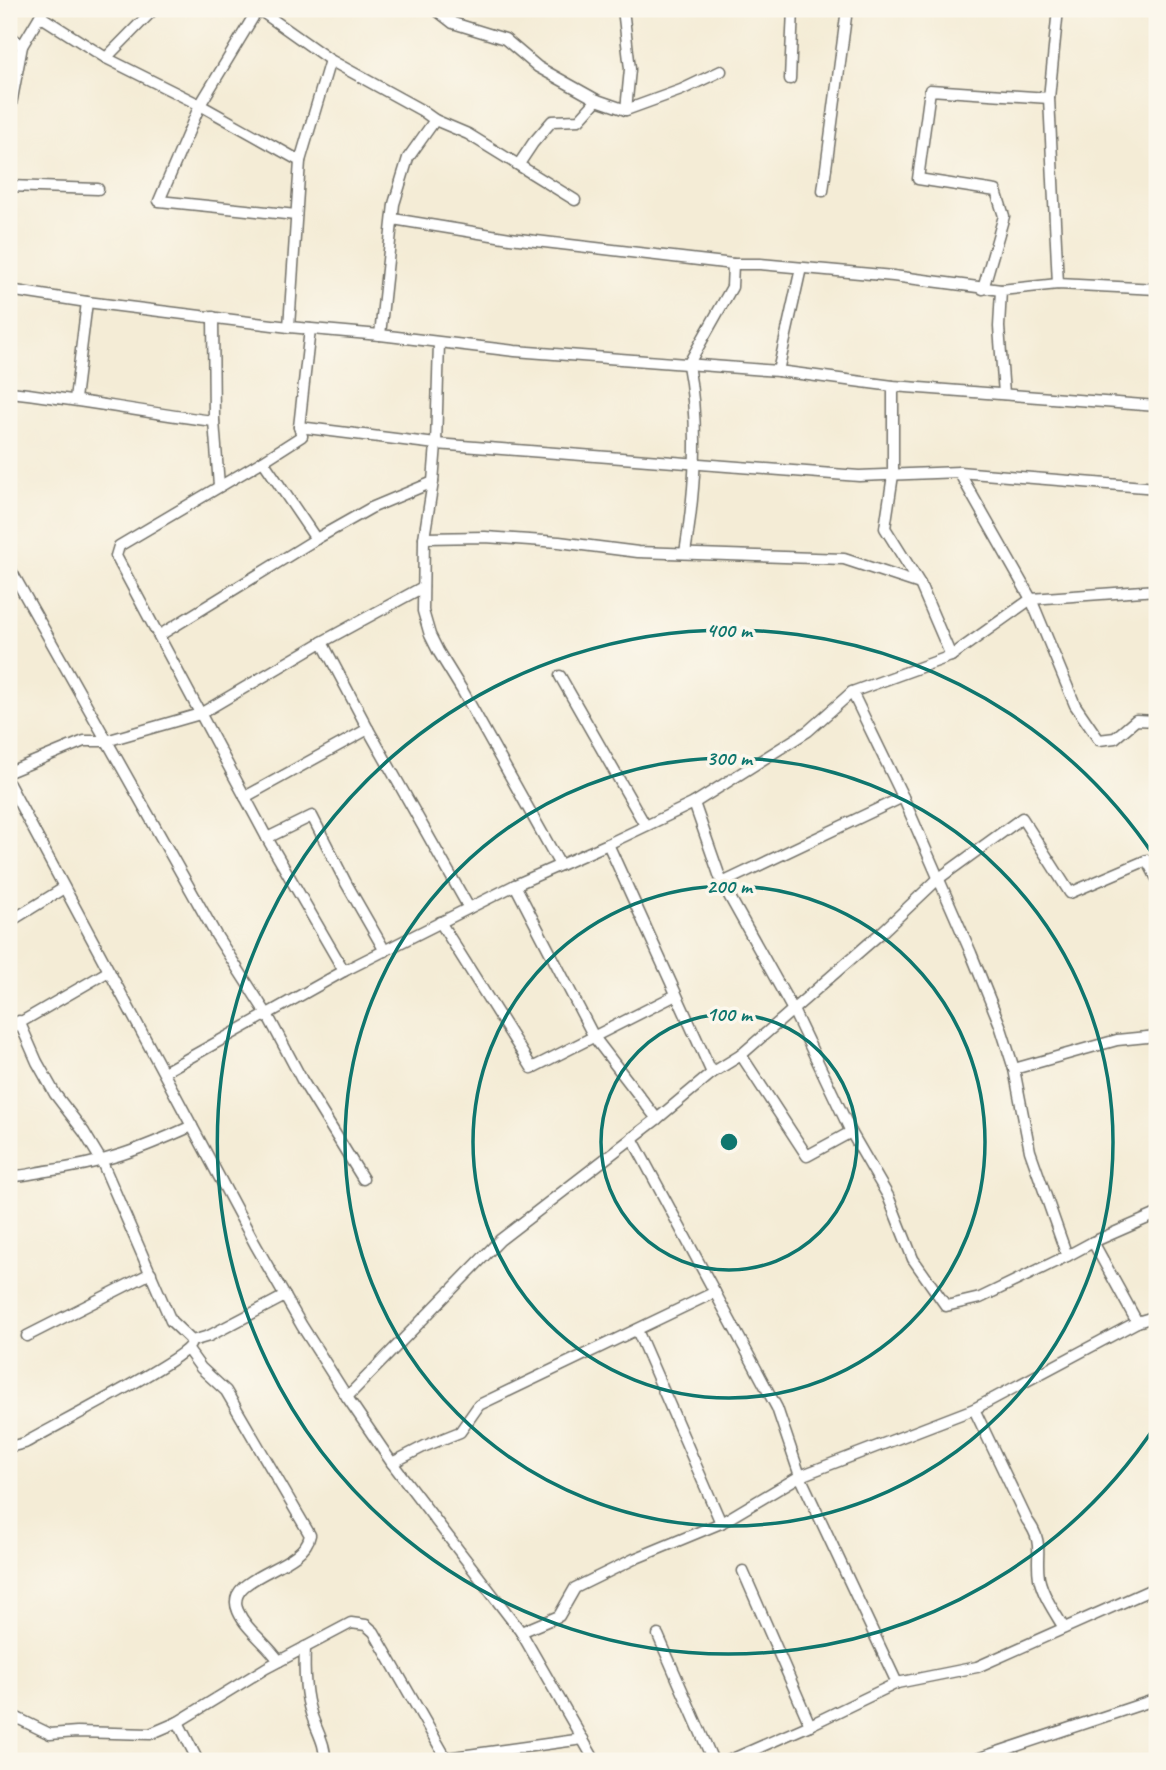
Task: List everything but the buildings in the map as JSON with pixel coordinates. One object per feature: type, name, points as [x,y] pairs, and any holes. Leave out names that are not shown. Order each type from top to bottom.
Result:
[{"type":"street","points":[[106,58],[154,9]]},
{"type":"street","points":[[296,215],[159,201],[200,105],[258,9],[330,61],[435,120],[468,134],[575,200]]},
{"type":"street","points":[[435,9],[453,23],[505,39],[538,67],[597,100],[626,110],[681,90],[720,71]]},
{"type":"street","points":[[623,9],[630,69],[626,110]]},
{"type":"street","points":[[790,79],[793,9]]},
{"type":"street","points":[[823,191],[847,9]]},
{"type":"street","points":[[1058,9],[1049,98],[1058,284]]},
{"type":"street","points":[[9,115],[22,46],[42,12],[106,58],[200,105],[300,162]]},
{"type":"street","points":[[9,35],[22,46]]},
{"type":"street","points":[[289,327],[300,162],[330,61]]},
{"type":"street","points":[[983,289],[1004,216],[996,191],[918,178],[930,90],[1049,98]]},
{"type":"street","points":[[519,163],[552,121],[579,120],[597,100]]},
{"type":"street","points":[[380,335],[394,204],[408,158],[435,120]]},
{"type":"street","points":[[9,186],[98,189]]},
{"type":"street","points":[[393,219],[510,238],[733,264],[893,276],[983,289],[1001,290],[1058,284],[1157,289]]},
{"type":"street","points":[[685,553],[693,505],[696,463],[693,392],[688,365],[732,287],[733,264]]},
{"type":"street","points":[[778,370],[801,268]]},
{"type":"street","points":[[9,290],[289,327],[439,343],[688,365],[778,370],[893,386],[1157,406]]},
{"type":"street","points":[[1001,290],[999,327],[1004,394]]},
{"type":"street","points":[[75,399],[88,302]]},
{"type":"street","points":[[213,317],[214,421],[219,486]]},
{"type":"street","points":[[310,328],[299,427],[302,436],[117,549],[116,556],[267,838],[344,971]]},
{"type":"street","points":[[439,343],[436,444],[425,538],[423,611],[434,643],[560,865]]},
{"type":"street","points":[[893,386],[893,475],[885,528],[920,584],[951,656]]},
{"type":"street","points":[[9,392],[75,399],[142,412],[214,421]]},
{"type":"street","points":[[299,427],[436,444],[859,476],[959,472],[1157,488]]},
{"type":"street","points":[[263,461],[316,539]]},
{"type":"street","points":[[959,472],[1031,599],[1075,705],[1099,740],[1115,738],[1136,720],[1157,721]]},
{"type":"street","points":[[160,635],[371,508],[433,482]]},
{"type":"street","points":[[425,538],[485,537],[559,542],[628,551],[844,559],[920,584]]},
{"type":"street","points":[[9,567],[216,936],[268,1016],[302,1080],[363,1179]]},
{"type":"street","points":[[9,772],[84,741],[106,741],[200,714],[322,642],[423,587]]},
{"type":"street","points":[[164,1072],[344,971],[440,922],[514,885],[694,803],[808,731],[852,692],[951,656],[1031,599],[1157,590]]},
{"type":"street","points":[[322,642],[469,908]]},
{"type":"street","points":[[560,676],[645,825]]},
{"type":"street","points":[[852,692],[903,797],[1000,1025],[1013,1069],[1030,1151],[1067,1256]]},
{"type":"street","points":[[245,797],[368,729]]},
{"type":"street","points":[[9,784],[285,1296],[347,1397],[393,1463],[522,1632],[595,1761]]},
{"type":"street","points":[[723,883],[903,797]]},
{"type":"street","points":[[694,803],[723,883],[793,1010],[850,1132],[888,1196],[913,1259],[946,1306],[980,1298],[1157,1213]]},
{"type":"street","points":[[267,838],[312,816],[385,951]]},
{"type":"street","points":[[347,1397],[500,1240],[657,1119],[712,1073],[741,1055],[882,932],[938,879],[1022,818],[1070,893],[1147,860],[1157,879]]},
{"type":"street","points":[[608,844],[712,1073]]},
{"type":"street","points":[[514,885],[594,1037],[657,1119]]},
{"type":"street","points":[[9,922],[64,888]]},
{"type":"street","points":[[440,922],[531,1069],[676,995]]},
{"type":"street","points":[[9,1029],[109,971]]},
{"type":"street","points":[[19,1021],[55,1094],[84,1132],[102,1162],[172,1321],[190,1346],[201,1368],[226,1391],[310,1535],[303,1549],[244,1585],[235,1598],[237,1610],[245,1623],[270,1647],[279,1661]]},
{"type":"street","points":[[1013,1069],[1117,1040],[1157,1036]]},
{"type":"street","points":[[741,1055],[807,1156],[850,1132]]},
{"type":"street","points":[[9,1176],[23,1177],[43,1171],[102,1162],[192,1126]]},
{"type":"street","points":[[632,1138],[777,1408],[800,1476],[897,1683]]},
{"type":"street","points":[[1093,1242],[1137,1322]]},
{"type":"street","points":[[27,1336],[151,1273]]},
{"type":"street","points":[[393,1463],[460,1432],[479,1405],[715,1292]]},
{"type":"street","points":[[9,1447],[25,1443],[190,1346],[285,1296]]},
{"type":"street","points":[[522,1632],[559,1616],[575,1588],[634,1559],[721,1523],[800,1476],[974,1409],[1137,1322],[1157,1315]]},
{"type":"street","points":[[637,1330],[721,1523]]},
{"type":"street","points":[[974,1409],[1027,1520],[1037,1534],[1042,1588],[1064,1629]]},
{"type":"street","points":[[743,1571],[810,1725]]},
{"type":"street","points":[[728,1761],[897,1683],[977,1667],[1157,1587]]},
{"type":"street","points":[[9,1714],[50,1734],[150,1734],[178,1722],[279,1661],[351,1623],[366,1626],[374,1632],[446,1758]]},
{"type":"street","points":[[658,1635],[713,1761]]},
{"type":"street","points":[[306,1647],[306,1688],[310,1710],[325,1750],[325,1761]]},
{"type":"street","points":[[971,1761],[1157,1699]]},
{"type":"street","points":[[178,1722],[198,1761]]},
{"type":"street","points":[[424,1761],[583,1739]]}]
